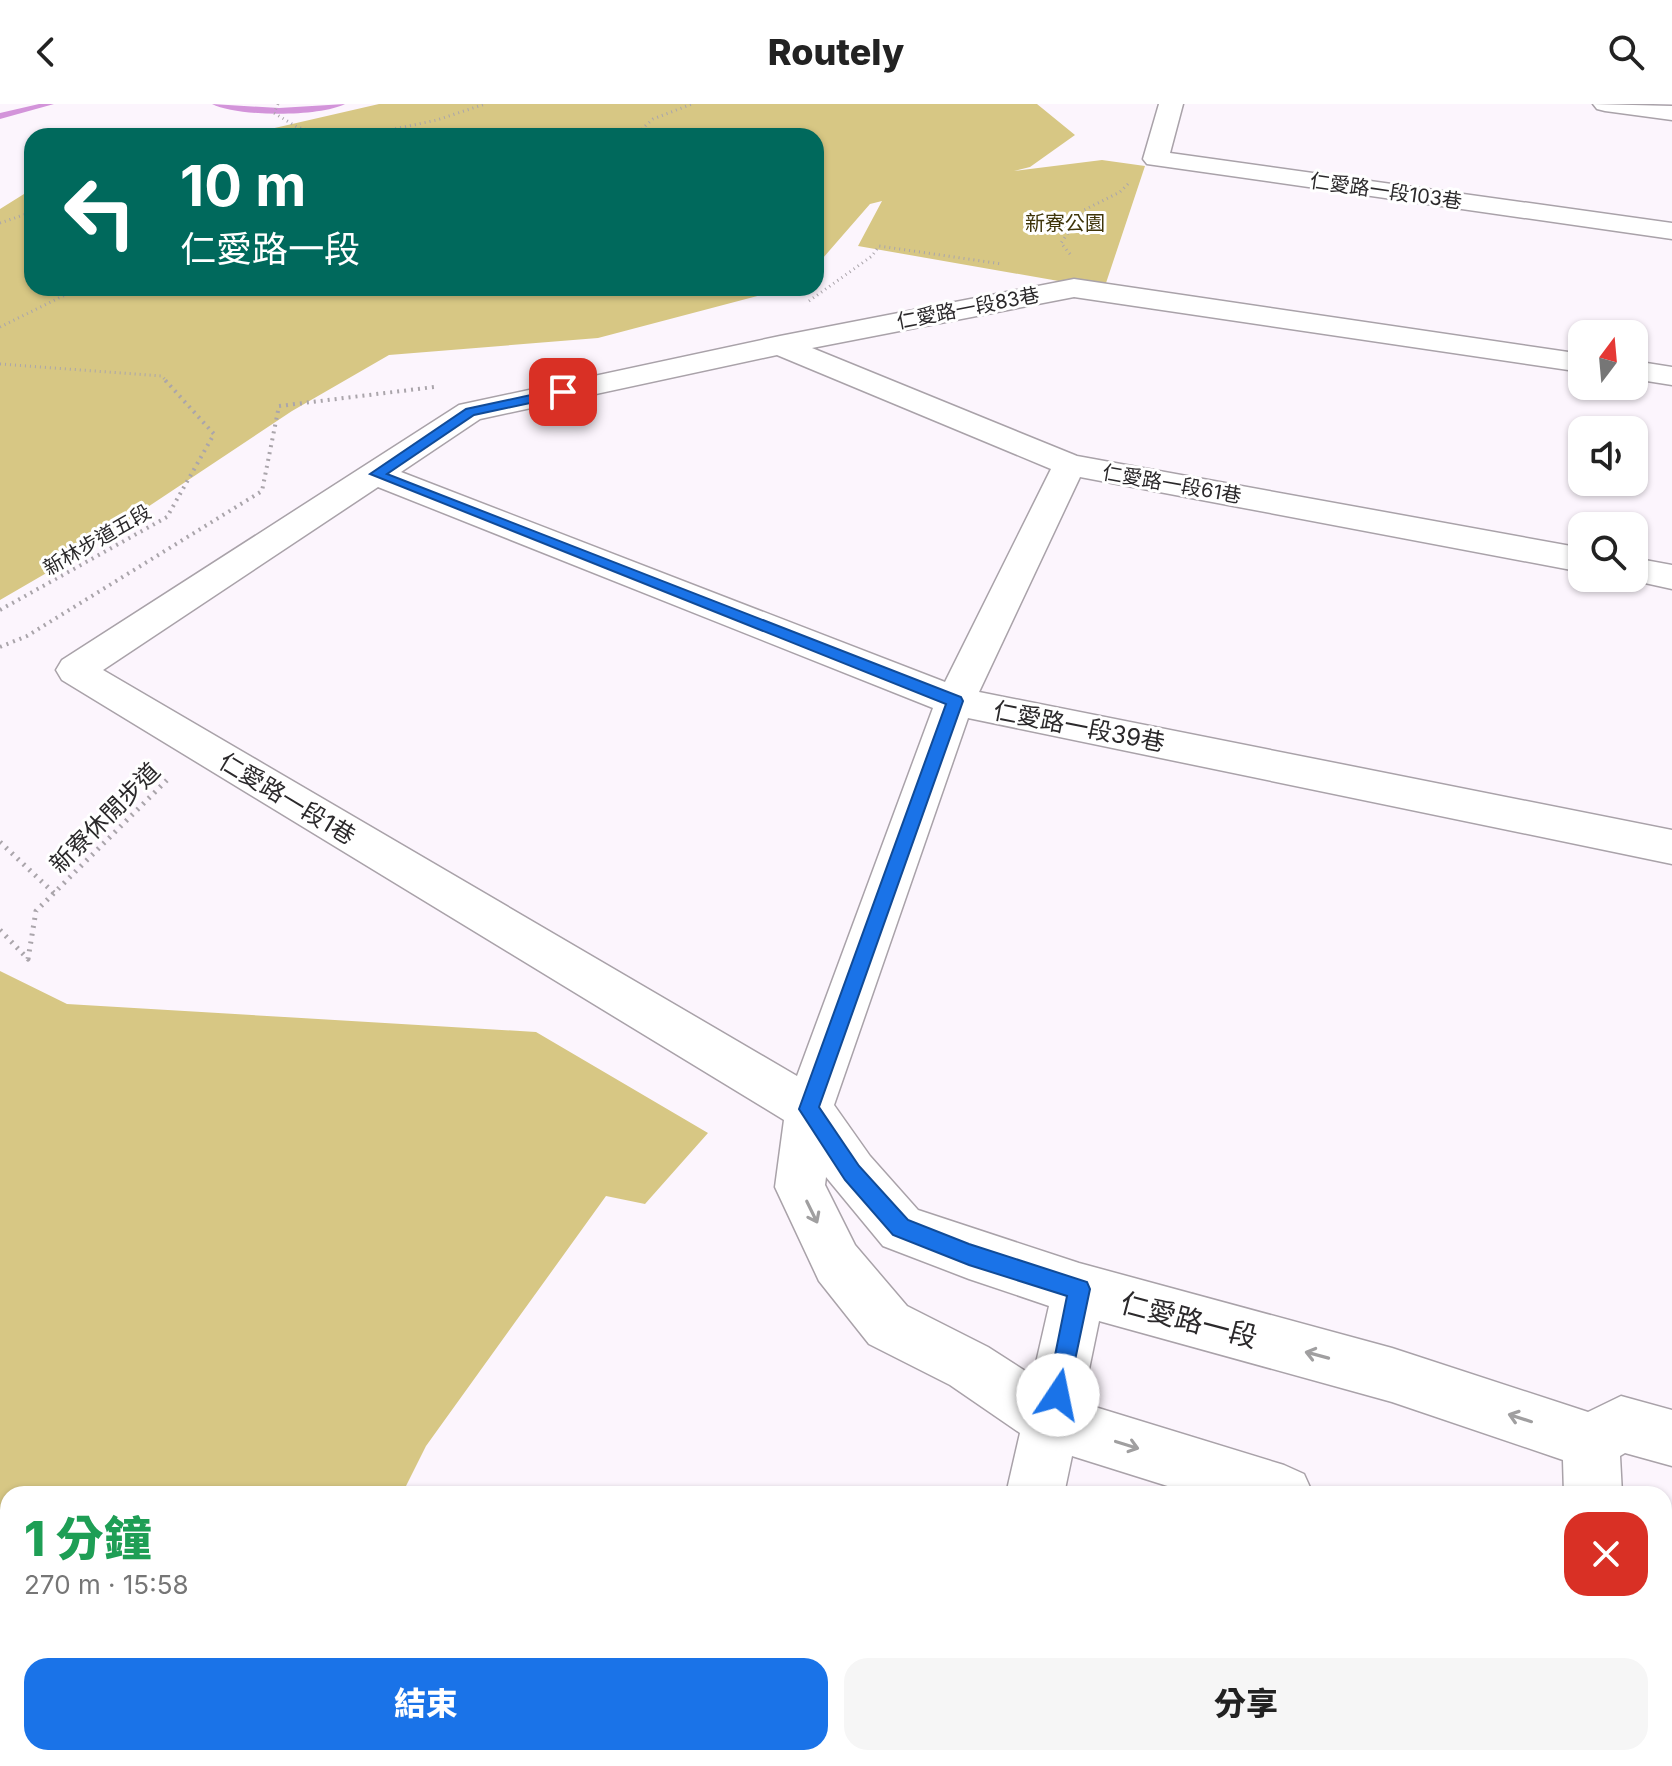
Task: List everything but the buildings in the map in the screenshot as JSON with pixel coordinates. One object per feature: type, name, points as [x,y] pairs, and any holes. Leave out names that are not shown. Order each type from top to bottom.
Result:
[{"type":"street","points":[[1156,159],[1171,104]]},
{"type":"street","points":[[1605,104],[1672,113]]},
{"type":"street","name":"仁愛路一段103巷","points":[[1156,159],[1672,231]]},
{"type":"street","name":"仁愛路一段83巷","points":[[376,474],[470,412],[780,345],[1074,288],[1568,361]]},
{"type":"street","name":"仁愛路一段61巷","points":[[780,345],[1069,465],[1568,557]]},
{"type":"street","points":[[1648,372],[1672,376]]},
{"type":"street","points":[[1069,465],[955,701],[809,1109],[800,1187],[837,1263],[888,1325],[969,1366],[1053,1422],[1258,1486]]},
{"type":"street","name":"仁愛路一段39巷","points":[[376,474],[955,701],[1672,847]]},
{"type":"street","name":"仁愛路一段1巷","points":[[376,474],[75,670],[199,747],[809,1109]]},
{"type":"street","points":[[1648,573],[1672,577]]},
{"type":"street","name":"仁愛路一段","points":[[809,1109],[852,1173],[901,1228],[969,1254],[1079,1289],[1392,1375],[1592,1468],[1621,1424],[1672,1438]]},
{"type":"street","points":[[1037,1486],[1079,1289]]},
{"type":"path","points":[[278,104],[274,113],[307,128]]},
{"type":"path","points":[[399,128],[437,120],[485,104]]},
{"type":"path","points":[[643,128],[653,119],[692,104]]},
{"type":"path","points":[[1074,288],[1090,277],[1061,243],[1084,210],[1120,192],[1156,159]]},
{"type":"path","points":[[0,223],[24,215]]},
{"type":"path","points":[[0,327],[63,296]]},
{"type":"path","name":"新林步道五段","points":[[0,364],[162,376],[214,434],[167,517],[0,610]]},
{"type":"path","name":"新寮休閒步道","points":[[0,842],[55,894],[199,747]]},
{"type":"path","points":[[0,930],[28,959],[36,911],[55,894]]},
{"type":"green space","name":"新寮公園","points":[[379,104],[1037,104],[1075,135],[1030,167],[1014,171],[1102,160],[1145,166],[1104,289],[858,246],[882,201],[870,204],[824,257],[824,128],[275,128]]},
{"type":"green space","points":[[24,194],[24,296],[758,296],[598,338],[389,355],[292,411],[62,564],[0,600],[0,209]]},
{"type":"green space","points":[[0,971],[67,1004],[536,1032],[708,1133],[645,1204],[606,1196],[426,1446],[406,1486],[0,1486]]},
{"type":"waterway","points":[[0,116],[50,104]]},
{"type":"waterway","points":[[216,104],[279,110],[341,104]]},
{"type":"route","points":[[563,392],[470,412],[376,474],[955,701],[809,1109],[852,1173],[901,1228],[969,1254],[1079,1289],[1058,1395]]}]
